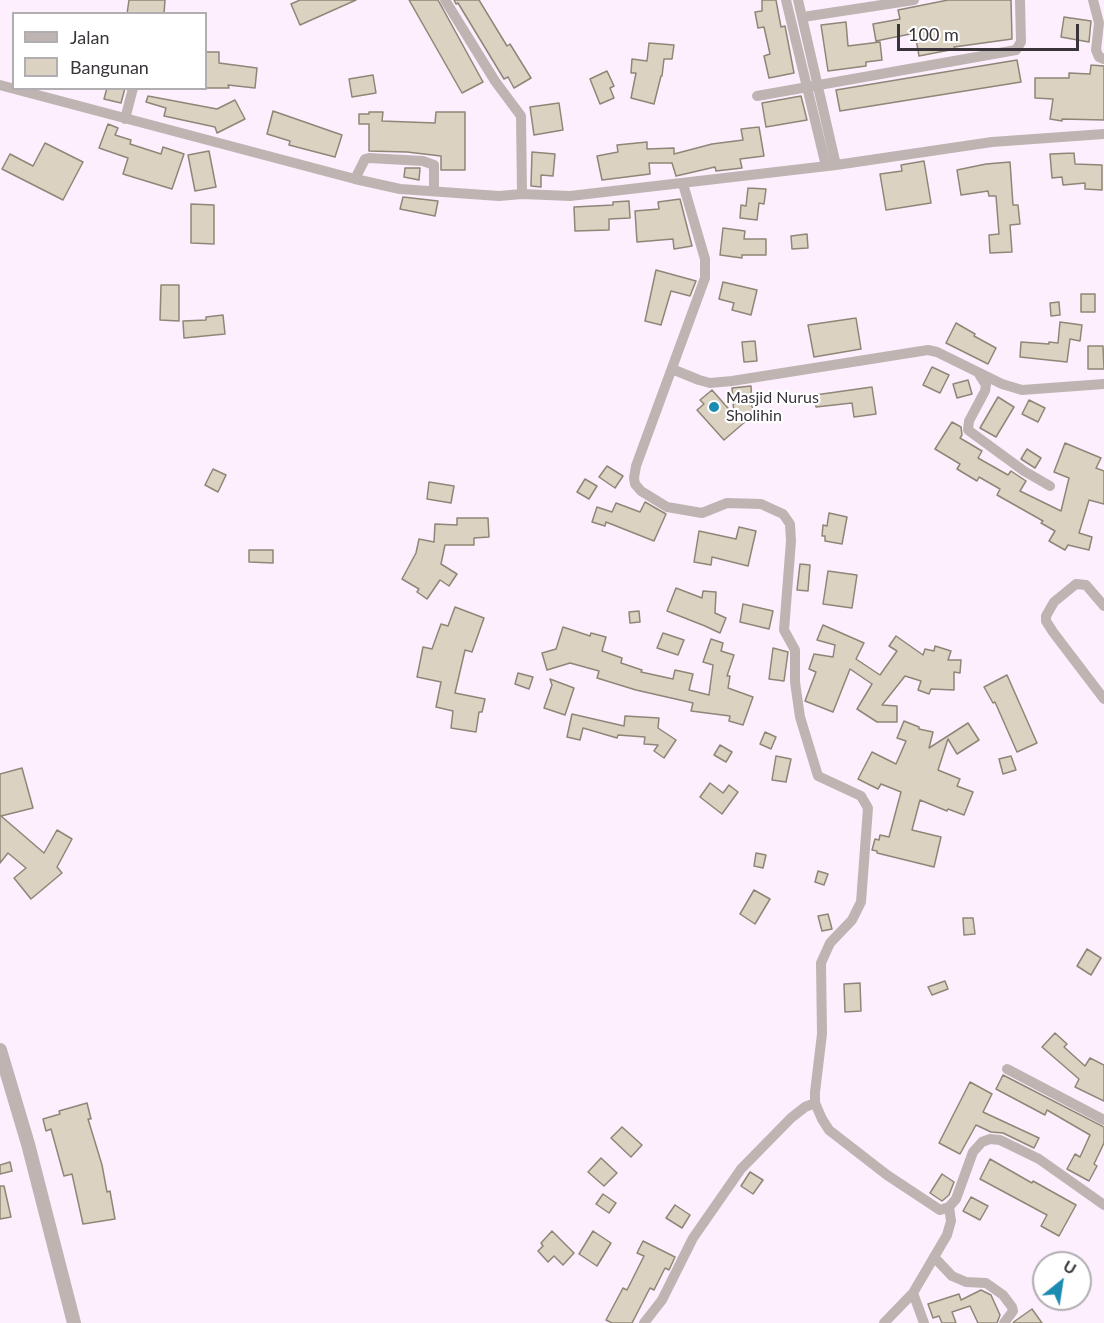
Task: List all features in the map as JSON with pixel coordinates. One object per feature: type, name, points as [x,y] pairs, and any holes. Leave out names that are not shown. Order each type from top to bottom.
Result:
[{"type":"street","points":[[446,0],[495,81],[521,116],[522,194]]},
{"type":"street","points":[[786,0],[805,87],[831,166]]},
{"type":"street","points":[[798,0],[818,85],[831,166]]},
{"type":"street","points":[[802,17],[914,0]]},
{"type":"street","points":[[757,96],[1016,50],[1021,42],[1020,0]]},
{"type":"street","points":[[1093,0],[1099,23],[1096,50],[1099,57],[1104,59]]},
{"type":"street","points":[[18,90],[400,189],[499,196],[522,194],[570,196],[831,166],[992,142],[1104,134]]},
{"type":"street","points":[[125,119],[132,90]]},
{"type":"street","points":[[355,179],[365,159],[423,161],[434,165],[434,191]]},
{"type":"street","points":[[684,184],[705,259],[705,278],[636,466],[635,484],[641,491],[667,507],[694,513],[702,513],[727,503],[749,503],[761,504],[783,514],[790,524],[791,541],[784,630],[795,650],[795,682],[800,717],[816,772],[822,779],[861,796],[868,808],[861,902],[852,920],[830,943],[821,963],[822,1034],[815,1083],[815,1103],[829,1130],[940,1210],[950,1207],[956,1199],[973,1152],[982,1142],[990,1139],[1000,1140],[1039,1159],[1104,1205]]},
{"type":"street","points":[[672,369],[699,381],[710,383],[928,350],[937,352],[1002,384],[1022,390],[1104,384]]},
{"type":"street","points":[[977,372],[986,385],[969,421],[968,430],[1023,471],[1050,486]]},
{"type":"street","points":[[1104,606],[1086,585],[1076,584],[1054,602],[1046,616],[1046,621],[1053,632],[1104,699]]},
{"type":"street","points":[[0,1050],[31,1155],[74,1323]]},
{"type":"street","points":[[1007,1069],[1104,1120]]},
{"type":"street","points":[[644,1323],[662,1300],[693,1238],[741,1169],[790,1118],[815,1103]]},
{"type":"street","points":[[884,1323],[913,1293],[947,1235],[951,1221],[950,1207]]},
{"type":"street","points":[[934,1257],[952,1276],[966,1282],[986,1283],[1003,1295],[1013,1311],[1004,1323]]},
{"type":"street","points":[[913,1293],[924,1323]]},
{"type":"building","points":[[129,0],[165,0],[164,12],[127,12]]},
{"type":"building","points":[[300,0],[356,0],[300,25],[291,4]]},
{"type":"building","points":[[409,0],[438,0],[483,82],[462,93]]},
{"type":"building","points":[[454,0],[479,0],[507,46],[510,44],[531,78],[514,88],[508,77],[504,79]]},
{"type":"building","points":[[762,0],[776,0],[781,27],[785,26],[794,73],[769,78],[764,56],[770,54],[764,27],[758,28],[755,12],[762,11]]},
{"type":"building","points":[[948,0],[1011,0],[1012,39],[954,47],[955,49],[919,56],[915,33],[876,41],[873,24],[900,19],[898,10]]},
{"type":"building","points":[[1064,17],[1091,21],[1089,42],[1061,37]]},
{"type":"building","points":[[846,22],[848,46],[880,42],[882,60],[866,62],[866,66],[828,71],[821,25]]},
{"type":"building","points":[[649,43],[674,45],[672,59],[664,59],[654,104],[631,98],[636,73],[631,73],[632,59],[647,61]]},
{"type":"building","points":[[207,52],[219,52],[219,63],[257,68],[255,88],[228,85],[229,88],[207,88]]},
{"type":"building","points":[[1017,60],[1021,82],[840,111],[836,90]]},
{"type":"building","points":[[1091,65],[1104,66],[1104,120],[1050,119],[1053,99],[1035,98],[1035,78],[1069,78],[1069,73],[1090,74]]},
{"type":"building","points":[[607,71],[614,86],[610,88],[614,98],[600,104],[590,79]]},
{"type":"building","points":[[373,75],[376,93],[352,97],[349,79]]},
{"type":"building","points":[[106,90],[124,90],[121,103],[104,99]]},
{"type":"building","points":[[148,96],[217,109],[235,100],[245,119],[217,133],[215,127],[164,116],[166,108],[146,102]]},
{"type":"building","points":[[801,96],[807,120],[766,127],[762,103]]},
{"type":"building","points":[[559,103],[563,130],[534,135],[530,107]]},
{"type":"building","points":[[273,111],[342,135],[335,157],[289,145],[290,141],[267,134]]},
{"type":"building","points":[[369,112],[383,112],[382,121],[435,123],[436,112],[465,112],[465,170],[441,170],[441,156],[369,151],[369,124],[359,124],[359,114],[369,114]]},
{"type":"building","points":[[108,124],[118,128],[115,135],[131,140],[130,144],[161,154],[163,147],[184,154],[172,189],[123,174],[128,158],[99,148]]},
{"type":"building","points":[[759,127],[764,156],[740,159],[742,168],[716,171],[715,167],[676,176],[672,163],[649,163],[650,174],[602,180],[597,156],[618,152],[617,145],[647,142],[647,149],[674,148],[674,154],[712,144],[743,140],[741,129]]},
{"type":"building","points":[[45,143],[83,162],[63,200],[2,169],[10,154],[33,166]]},
{"type":"building","points":[[209,151],[216,187],[195,191],[188,155]]},
{"type":"building","points":[[532,152],[555,154],[553,176],[541,175],[541,187],[531,186]]},
{"type":"building","points":[[1074,153],[1075,164],[1102,165],[1102,190],[1085,189],[1085,183],[1063,185],[1062,177],[1052,178],[1050,154]]},
{"type":"building","points":[[924,161],[931,203],[886,210],[880,174],[902,171],[901,165]]},
{"type":"building","points":[[1010,162],[1013,205],[1018,205],[1020,224],[1010,225],[1012,252],[990,253],[989,235],[999,234],[996,196],[989,196],[988,191],[961,195],[957,170]]},
{"type":"building","points":[[405,168],[420,168],[419,180],[404,177]]},
{"type":"building","points":[[748,188],[766,189],[764,204],[759,203],[757,220],[740,218],[741,205],[746,206]]},
{"type":"building","points":[[403,197],[438,201],[435,216],[400,209]]},
{"type":"building","points":[[680,199],[692,246],[674,249],[673,239],[637,242],[635,211],[659,209],[658,202]]},
{"type":"building","points":[[629,201],[630,218],[609,219],[609,230],[575,231],[574,207],[613,205],[613,202]]},
{"type":"building","points":[[191,204],[214,205],[214,244],[191,243]]},
{"type":"building","points":[[723,228],[745,231],[744,239],[766,239],[766,255],[742,255],[742,258],[720,255]]},
{"type":"building","points":[[807,234],[808,248],[792,249],[791,236]]},
{"type":"building","points":[[656,270],[696,281],[690,296],[671,291],[661,325],[645,321]]},
{"type":"building","points":[[723,282],[757,290],[751,315],[732,310],[734,303],[719,299]]},
{"type":"building","points":[[161,285],[179,285],[179,321],[160,320]]},
{"type":"building","points":[[1081,294],[1095,294],[1095,312],[1081,312]]},
{"type":"building","points":[[1059,302],[1060,315],[1051,316],[1050,303]]},
{"type":"building","points":[[223,315],[225,334],[184,338],[183,321],[206,320],[206,317]]},
{"type":"building","points":[[856,318],[861,349],[814,357],[808,325]]},
{"type":"building","points":[[1060,322],[1082,325],[1080,341],[1070,339],[1067,362],[1020,357],[1021,342],[1058,343]]},
{"type":"building","points":[[956,323],[996,348],[988,364],[946,343]]},
{"type":"building","points":[[755,341],[757,361],[744,362],[742,342]]},
{"type":"building","points":[[1088,346],[1103,346],[1104,369],[1088,369]]},
{"type":"building","points":[[932,367],[949,375],[940,393],[923,385]]},
{"type":"building","points":[[968,380],[972,394],[957,398],[953,384]]},
{"type":"building","points":[[751,386],[752,407],[755,409],[744,418],[746,421],[724,440],[697,410],[704,404],[700,400],[712,390],[734,415],[732,388]]},
{"type":"building","points":[[872,387],[876,414],[854,417],[852,403],[816,407],[815,395]]},
{"type":"building","points":[[998,397],[1014,407],[996,437],[980,428]]},
{"type":"building","points":[[1029,400],[1045,408],[1038,422],[1022,414]]},
{"type":"building","points":[[952,422],[961,427],[960,438],[982,451],[978,458],[1008,475],[1011,471],[1026,481],[1020,491],[1061,511],[1069,478],[1054,472],[1065,443],[1101,458],[1096,468],[1104,471],[1104,504],[1089,500],[1079,533],[1092,537],[1089,550],[1068,545],[1065,550],[1049,541],[1055,531],[1041,523],[1043,521],[997,495],[1000,489],[979,477],[977,481],[957,469],[960,464],[935,449]]},
{"type":"building","points":[[1027,449],[1041,458],[1035,468],[1021,459]]},
{"type":"building","points":[[607,466],[623,476],[615,488],[599,477]]},
{"type":"building","points":[[213,469],[226,475],[218,492],[205,485]]},
{"type":"building","points":[[585,479],[597,486],[589,499],[577,492]]},
{"type":"building","points":[[429,482],[454,486],[451,503],[427,499]]},
{"type":"building","points":[[645,502],[666,514],[654,541],[606,522],[605,526],[592,522],[597,507],[612,512],[616,503],[640,512]]},
{"type":"building","points":[[829,513],[847,517],[842,544],[825,541],[825,536],[822,536],[823,525],[827,526]]},
{"type":"building","points":[[457,518],[488,518],[489,537],[474,538],[474,545],[445,545],[441,564],[457,574],[449,586],[440,580],[427,599],[417,592],[419,589],[402,579],[416,553],[419,539],[434,542],[435,524],[457,525]]},
{"type":"building","points":[[739,527],[756,531],[748,566],[712,557],[711,565],[694,562],[699,531],[736,539]]},
{"type":"building","points":[[249,550],[273,550],[273,563],[249,562]]},
{"type":"building","points":[[800,564],[810,565],[808,591],[797,590]]},
{"type":"building","points":[[828,571],[857,575],[852,608],[823,604]]},
{"type":"building","points":[[676,588],[702,598],[703,591],[716,592],[715,613],[726,618],[720,633],[667,611]]},
{"type":"building","points":[[743,604],[773,611],[769,629],[740,622]]},
{"type":"building","points":[[455,607],[484,618],[472,652],[465,650],[455,693],[485,699],[482,712],[479,712],[476,732],[451,728],[453,711],[436,707],[441,682],[417,677],[423,647],[432,649],[441,624],[448,626]]},
{"type":"building","points":[[639,611],[640,622],[630,623],[629,612]]},
{"type":"building","points":[[823,625],[864,643],[856,659],[880,675],[897,651],[889,646],[896,636],[923,655],[925,649],[934,651],[935,646],[951,651],[948,660],[961,660],[960,673],[954,672],[954,690],[931,689],[929,694],[918,690],[921,681],[905,676],[882,705],[897,706],[897,722],[877,722],[857,709],[872,684],[850,669],[833,712],[805,701],[816,672],[809,669],[814,654],[833,657],[835,645],[817,640]]},
{"type":"building","points":[[563,627],[590,636],[591,633],[606,637],[602,651],[622,658],[621,663],[642,670],[641,672],[673,679],[675,670],[693,674],[689,690],[709,695],[713,665],[703,662],[711,639],[723,643],[721,651],[734,655],[727,676],[730,676],[728,688],[753,697],[743,725],[729,721],[730,716],[691,711],[693,703],[597,678],[599,671],[570,663],[547,670],[542,653],[556,649]]},
{"type":"building","points":[[663,633],[684,640],[678,655],[657,648]]},
{"type":"building","points":[[773,648],[788,652],[784,681],[769,679]]},
{"type":"building","points":[[518,673],[533,677],[529,689],[515,684]]},
{"type":"building","points":[[1007,675],[1037,743],[1017,752],[995,702],[993,703],[984,687]]},
{"type":"building","points":[[550,679],[574,688],[565,715],[544,708],[552,685]]},
{"type":"building","points":[[572,714],[624,726],[625,716],[659,718],[658,728],[676,740],[664,758],[654,751],[658,745],[644,744],[645,737],[618,735],[617,738],[583,728],[580,740],[567,737]]},
{"type":"building","points":[[904,721],[919,729],[933,732],[929,748],[968,723],[979,740],[957,754],[948,739],[938,770],[960,779],[957,786],[973,792],[964,815],[920,800],[912,830],[941,837],[934,867],[872,850],[875,839],[879,840],[880,835],[889,837],[901,792],[881,784],[878,789],[858,779],[872,752],[896,764],[906,741],[897,738]]},
{"type":"building","points":[[765,732],[776,737],[771,749],[760,744]]},
{"type":"building","points":[[720,745],[732,752],[726,762],[714,755]]},
{"type":"building","points":[[776,756],[791,759],[786,782],[772,780]]},
{"type":"building","points":[[1011,756],[1016,770],[1003,774],[999,759]]},
{"type":"building","points":[[22,768],[33,808],[1,816],[44,853],[57,830],[72,839],[57,867],[62,873],[31,899],[14,878],[26,868],[8,853],[0,863],[0,774]]},
{"type":"building","points":[[710,783],[723,793],[729,785],[738,792],[722,814],[700,797]]},
{"type":"building","points":[[756,853],[766,855],[763,868],[754,866]]},
{"type":"building","points":[[818,871],[828,874],[824,885],[815,882]]},
{"type":"building","points":[[754,890],[770,899],[755,924],[740,914]]},
{"type":"building","points":[[828,914],[832,929],[822,931],[818,916]]},
{"type":"building","points":[[963,918],[973,918],[975,934],[964,935]]},
{"type":"building","points":[[1087,949],[1101,958],[1091,975],[1077,966]]},
{"type":"building","points":[[945,981],[948,989],[932,995],[928,987]]},
{"type":"building","points":[[860,983],[861,1011],[845,1012],[844,984]]},
{"type":"building","points":[[1055,1033],[1067,1044],[1064,1047],[1085,1066],[1090,1058],[1104,1065],[1104,1101],[1075,1087],[1079,1079],[1042,1047]]},
{"type":"building","points":[[1003,1075],[1104,1127],[1104,1143],[1094,1164],[1097,1166],[1089,1181],[1067,1169],[1075,1154],[1080,1157],[1090,1135],[1047,1110],[1045,1115],[996,1089]]},
{"type":"building","points":[[970,1082],[992,1094],[983,1112],[1039,1138],[1034,1148],[1003,1133],[991,1132],[976,1125],[960,1154],[939,1143]]},
{"type":"building","points":[[87,1103],[91,1119],[88,1119],[102,1165],[107,1192],[110,1191],[115,1219],[83,1224],[72,1174],[64,1176],[51,1129],[46,1131],[43,1119],[60,1114],[59,1111]]},
{"type":"building","points":[[622,1127],[642,1145],[631,1157],[611,1138]]},
{"type":"building","points":[[601,1158],[617,1173],[604,1186],[588,1172]]},
{"type":"building","points":[[990,1159],[1076,1205],[1059,1236],[1041,1226],[1047,1215],[980,1179]]},
{"type":"building","points":[[10,1162],[12,1171],[0,1174],[0,1165]]},
{"type":"building","points":[[750,1172],[763,1180],[753,1194],[741,1186]]},
{"type":"building","points":[[942,1174],[954,1182],[949,1195],[942,1201],[930,1193]]},
{"type":"building","points":[[0,1186],[4,1186],[11,1217],[0,1219]]},
{"type":"building","points":[[603,1194],[616,1203],[609,1213],[596,1204]]},
{"type":"building","points":[[971,1197],[988,1206],[980,1220],[963,1211]]},
{"type":"building","points":[[675,1205],[690,1215],[682,1228],[666,1218]]},
{"type":"building","points":[[552,1231],[574,1253],[563,1265],[554,1256],[548,1262],[538,1251],[543,1246],[541,1243]]},
{"type":"building","points":[[593,1231],[611,1243],[597,1266],[579,1254]]},
{"type":"building","points":[[643,1241],[675,1257],[669,1270],[665,1268],[654,1290],[650,1288],[632,1323],[612,1323],[606,1320],[623,1288],[627,1290],[644,1256],[637,1253]]},
{"type":"building","points":[[981,1290],[991,1295],[1000,1315],[997,1323],[978,1323],[970,1306],[952,1312],[956,1323],[942,1323],[939,1316],[933,1318],[928,1304],[959,1294],[961,1300]]},
{"type":"building","points":[[1032,1309],[1042,1323],[1013,1323]]},
{"type":"place","name":"Masjid Nurus Sholihin","points":[[714,407]]}]
